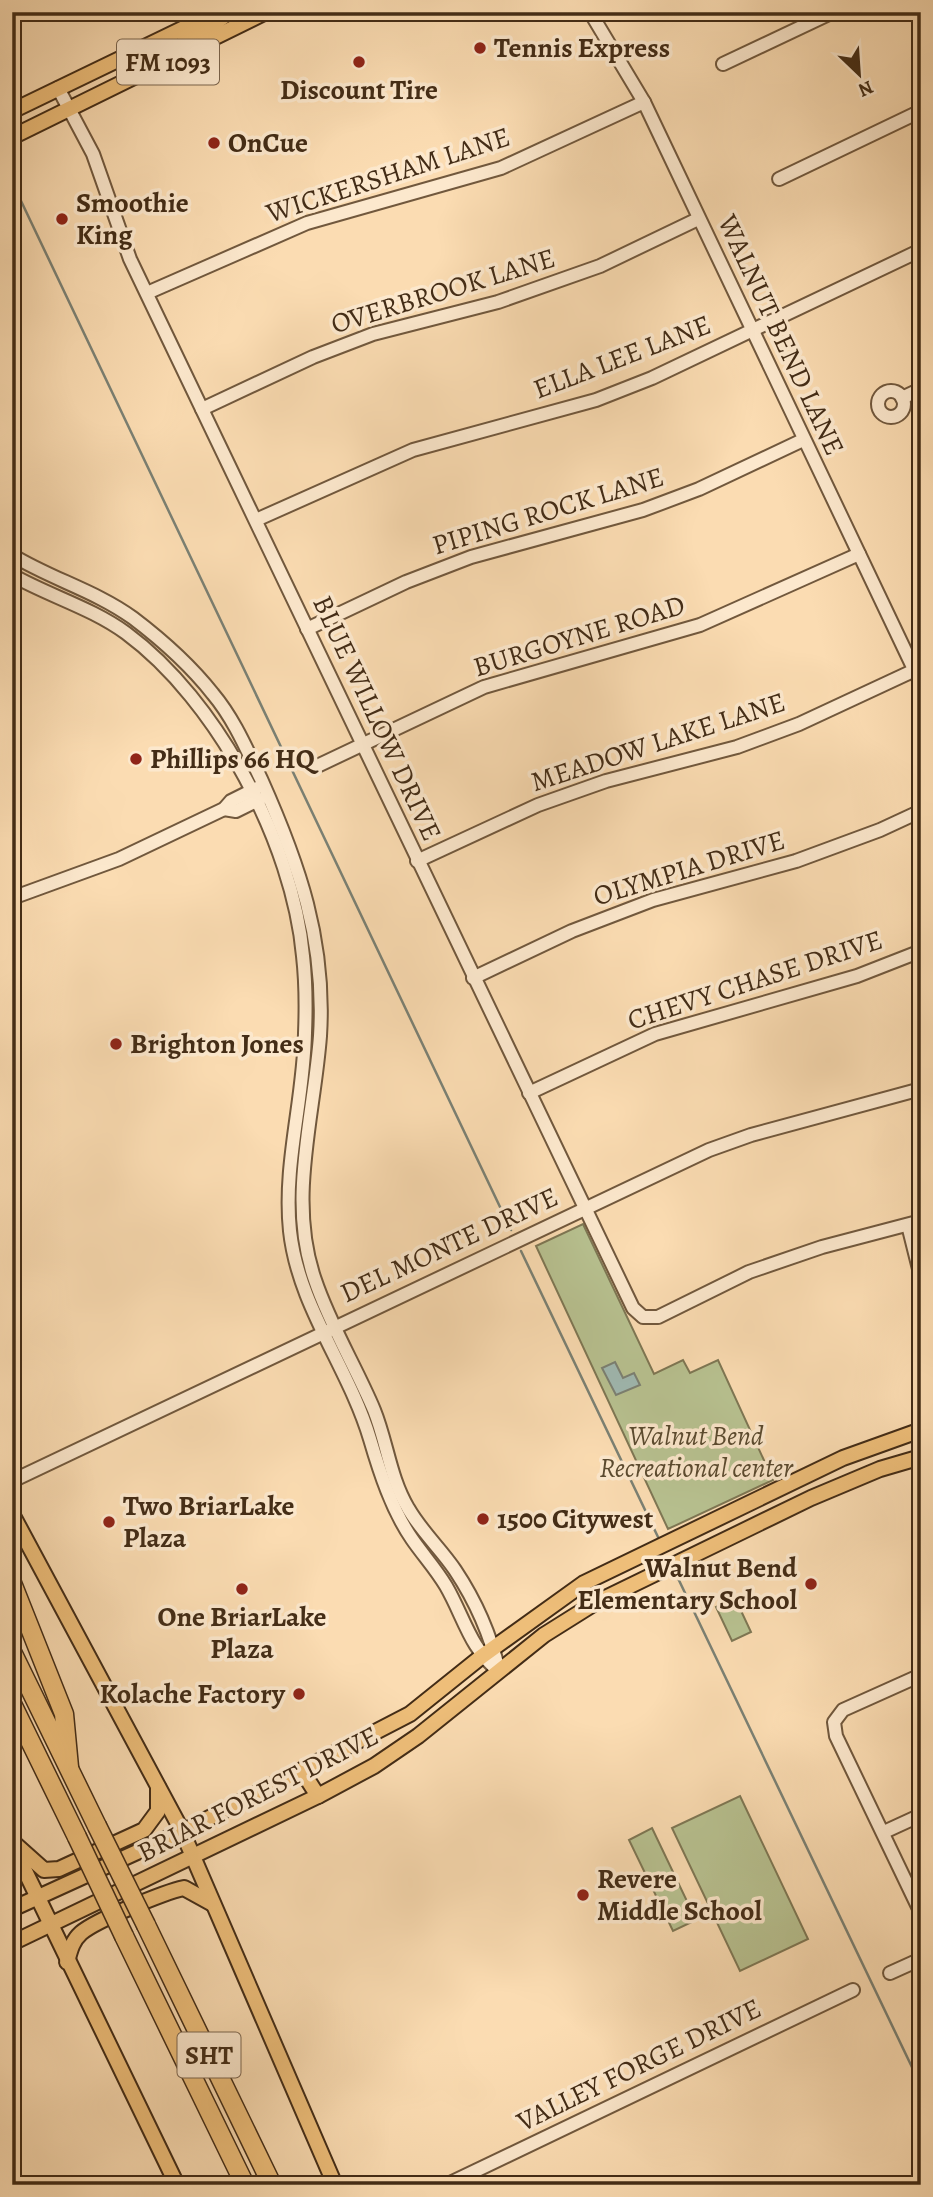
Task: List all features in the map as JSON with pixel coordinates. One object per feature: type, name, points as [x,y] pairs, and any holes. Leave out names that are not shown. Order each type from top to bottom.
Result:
[{"type":"highway","points":[[12,1583],[64,1714],[69,1767]]},
{"type":"highway","name":"SHT","points":[[12,1652],[272,2185]]},
{"type":"highway","name":"SHT","points":[[12,1704],[245,2185]]},
{"type":"main road","name":"FM 1093","points":[[12,111],[187,19],[217,12]]},
{"type":"main road","points":[[202,45],[201,33],[230,12]]},
{"type":"main road","name":"FM 1093","points":[[12,137],[266,12]]},
{"type":"main road","points":[[150,70],[190,37],[187,19]]},
{"type":"main road","name":"BRIAR FOREST DRIVE","points":[[12,1909],[182,1831],[410,1714],[481,1657],[584,1583],[844,1458],[921,1430]]},
{"type":"main road","name":"BRIAR FOREST DRIVE","points":[[12,1943],[318,1796],[407,1744],[544,1635],[595,1603],[811,1498],[880,1469],[921,1457]]},
{"type":"main road","points":[[12,1514],[182,1831],[335,2185]]},
{"type":"main road","points":[[705,1525],[715,1544]]},
{"type":"main road","points":[[584,1583],[595,1603]]},
{"type":"main road","points":[[302,1770],[318,1796]]},
{"type":"main road","points":[[12,1843],[44,1870],[59,1869],[144,1830],[158,1811],[158,1783]]},
{"type":"main road","points":[[12,1843],[67,1962],[177,2185]]},
{"type":"main road","points":[[67,1962],[72,1943],[83,1931],[162,1893],[184,1888],[213,1904]]},
{"type":"street","name":"WALNUT BEND LANE","points":[[590,12],[644,102],[921,684]]},
{"type":"street","points":[[723,64],[833,12]]},
{"type":"street","name":"BLUE WILLOW DRIVE","points":[[58,88],[93,154],[130,259],[633,1308],[643,1317],[658,1317],[749,1272],[785,1259],[914,1223]]},
{"type":"street","name":"WICKERSHAM LANE","points":[[147,293],[307,223],[502,168],[644,102]]},
{"type":"street","points":[[779,179],[921,111]]},
{"type":"street","name":"OVERBROOK LANE","points":[[202,409],[292,366],[373,334],[498,302],[569,278],[698,219]]},
{"type":"street","name":"ELLA LEE LANE","points":[[256,520],[402,454],[596,400],[652,378],[921,250]]},
{"type":"street","points":[[902,398],[921,389]]},
{"type":"street","name":"PIPING ROCK LANE","points":[[307,629],[406,582],[471,557],[643,510],[699,489],[803,440]]},
{"type":"street","name":"BURGOYNE ROAD","points":[[313,768],[484,687],[700,625],[859,554]]},
{"type":"street","points":[[12,555],[27,565],[105,599],[173,652],[214,694],[237,731],[296,858],[318,957],[320,1037],[301,1206],[304,1242],[330,1329],[398,1512],[411,1537],[445,1584],[481,1657],[499,1671]]},
{"type":"street","points":[[27,565],[15,581],[125,632],[170,670],[202,706],[253,796],[275,844],[294,904],[303,954],[305,1038],[291,1177],[290,1230],[306,1292],[330,1329],[376,1414],[388,1462],[407,1506],[427,1538],[455,1569],[494,1648],[499,1671]]},
{"type":"street","name":"MEADOW LAKE LANE","points":[[417,861],[538,805],[606,782],[737,747],[799,724],[915,670]]},
{"type":"street","points":[[12,898],[119,859],[225,809],[236,811],[253,796],[266,790]]},
{"type":"street","name":"OLYMPIA DRIVE","points":[[474,978],[572,931],[653,900],[796,861],[880,830],[921,811]]},
{"type":"street","name":"CHEVY CHASE DRIVE","points":[[530,1093],[655,1034],[857,976],[921,951]]},
{"type":"street","name":"DEL MONTE DRIVE","points":[[12,1481],[709,1150],[751,1135],[921,1089]]},
{"type":"street","points":[[914,1223],[921,1277]]},
{"type":"street","points":[[921,1675],[843,1710],[834,1722],[836,1736],[921,1913]]},
{"type":"street","points":[[884,1832],[921,1815]]},
{"type":"street","points":[[890,1973],[921,1959]]},
{"type":"street","name":"VALLEY FORGE DRIVE","points":[[446,2185],[853,1990]]},
{"type":"green space","name":"Walnut Bend Recreational center","points":[[583,1224],[654,1374],[683,1360],[690,1373],[718,1360],[773,1480],[668,1529],[536,1246]]},
{"type":"green space","points":[[735,1598],[751,1632],[732,1641],[716,1607]]},
{"type":"green space","points":[[740,1796],[808,1939],[740,1971],[672,1828]]},
{"type":"green space","points":[[652,1828],[696,1920],[673,1931],[629,1840]]},
{"type":"water","points":[[615,1362],[623,1378],[634,1373],[640,1385],[616,1395],[602,1368]]},
{"type":"waterway","points":[[12,182],[511,1230]]},
{"type":"waterway","points":[[521,1251],[658,1537]]},
{"type":"waterway","points":[[675,1572],[921,2086]]},
{"type":"place","name":"Tennis Express","points":[[480,48]]},
{"type":"place","name":"Discount Tire","points":[[359,62]]},
{"type":"place","name":"OnCue","points":[[214,143]]},
{"type":"place","name":"Smoothie King","points":[[62,219]]},
{"type":"place","name":"Phillips 66 HQ","points":[[136,759]]},
{"type":"place","name":"Brighton Jones","points":[[116,1044]]},
{"type":"place","name":"1500 Citywest","points":[[483,1519]]},
{"type":"place","name":"Two BriarLake Plaza","points":[[109,1522]]},
{"type":"place","name":"Walnut Bend Elementary School","points":[[811,1584]]},
{"type":"place","name":"One BriarLake Plaza","points":[[242,1589]]},
{"type":"place","name":"Kolache Factory","points":[[299,1694]]},
{"type":"place","name":"Revere Middle School","points":[[583,1895]]}]
